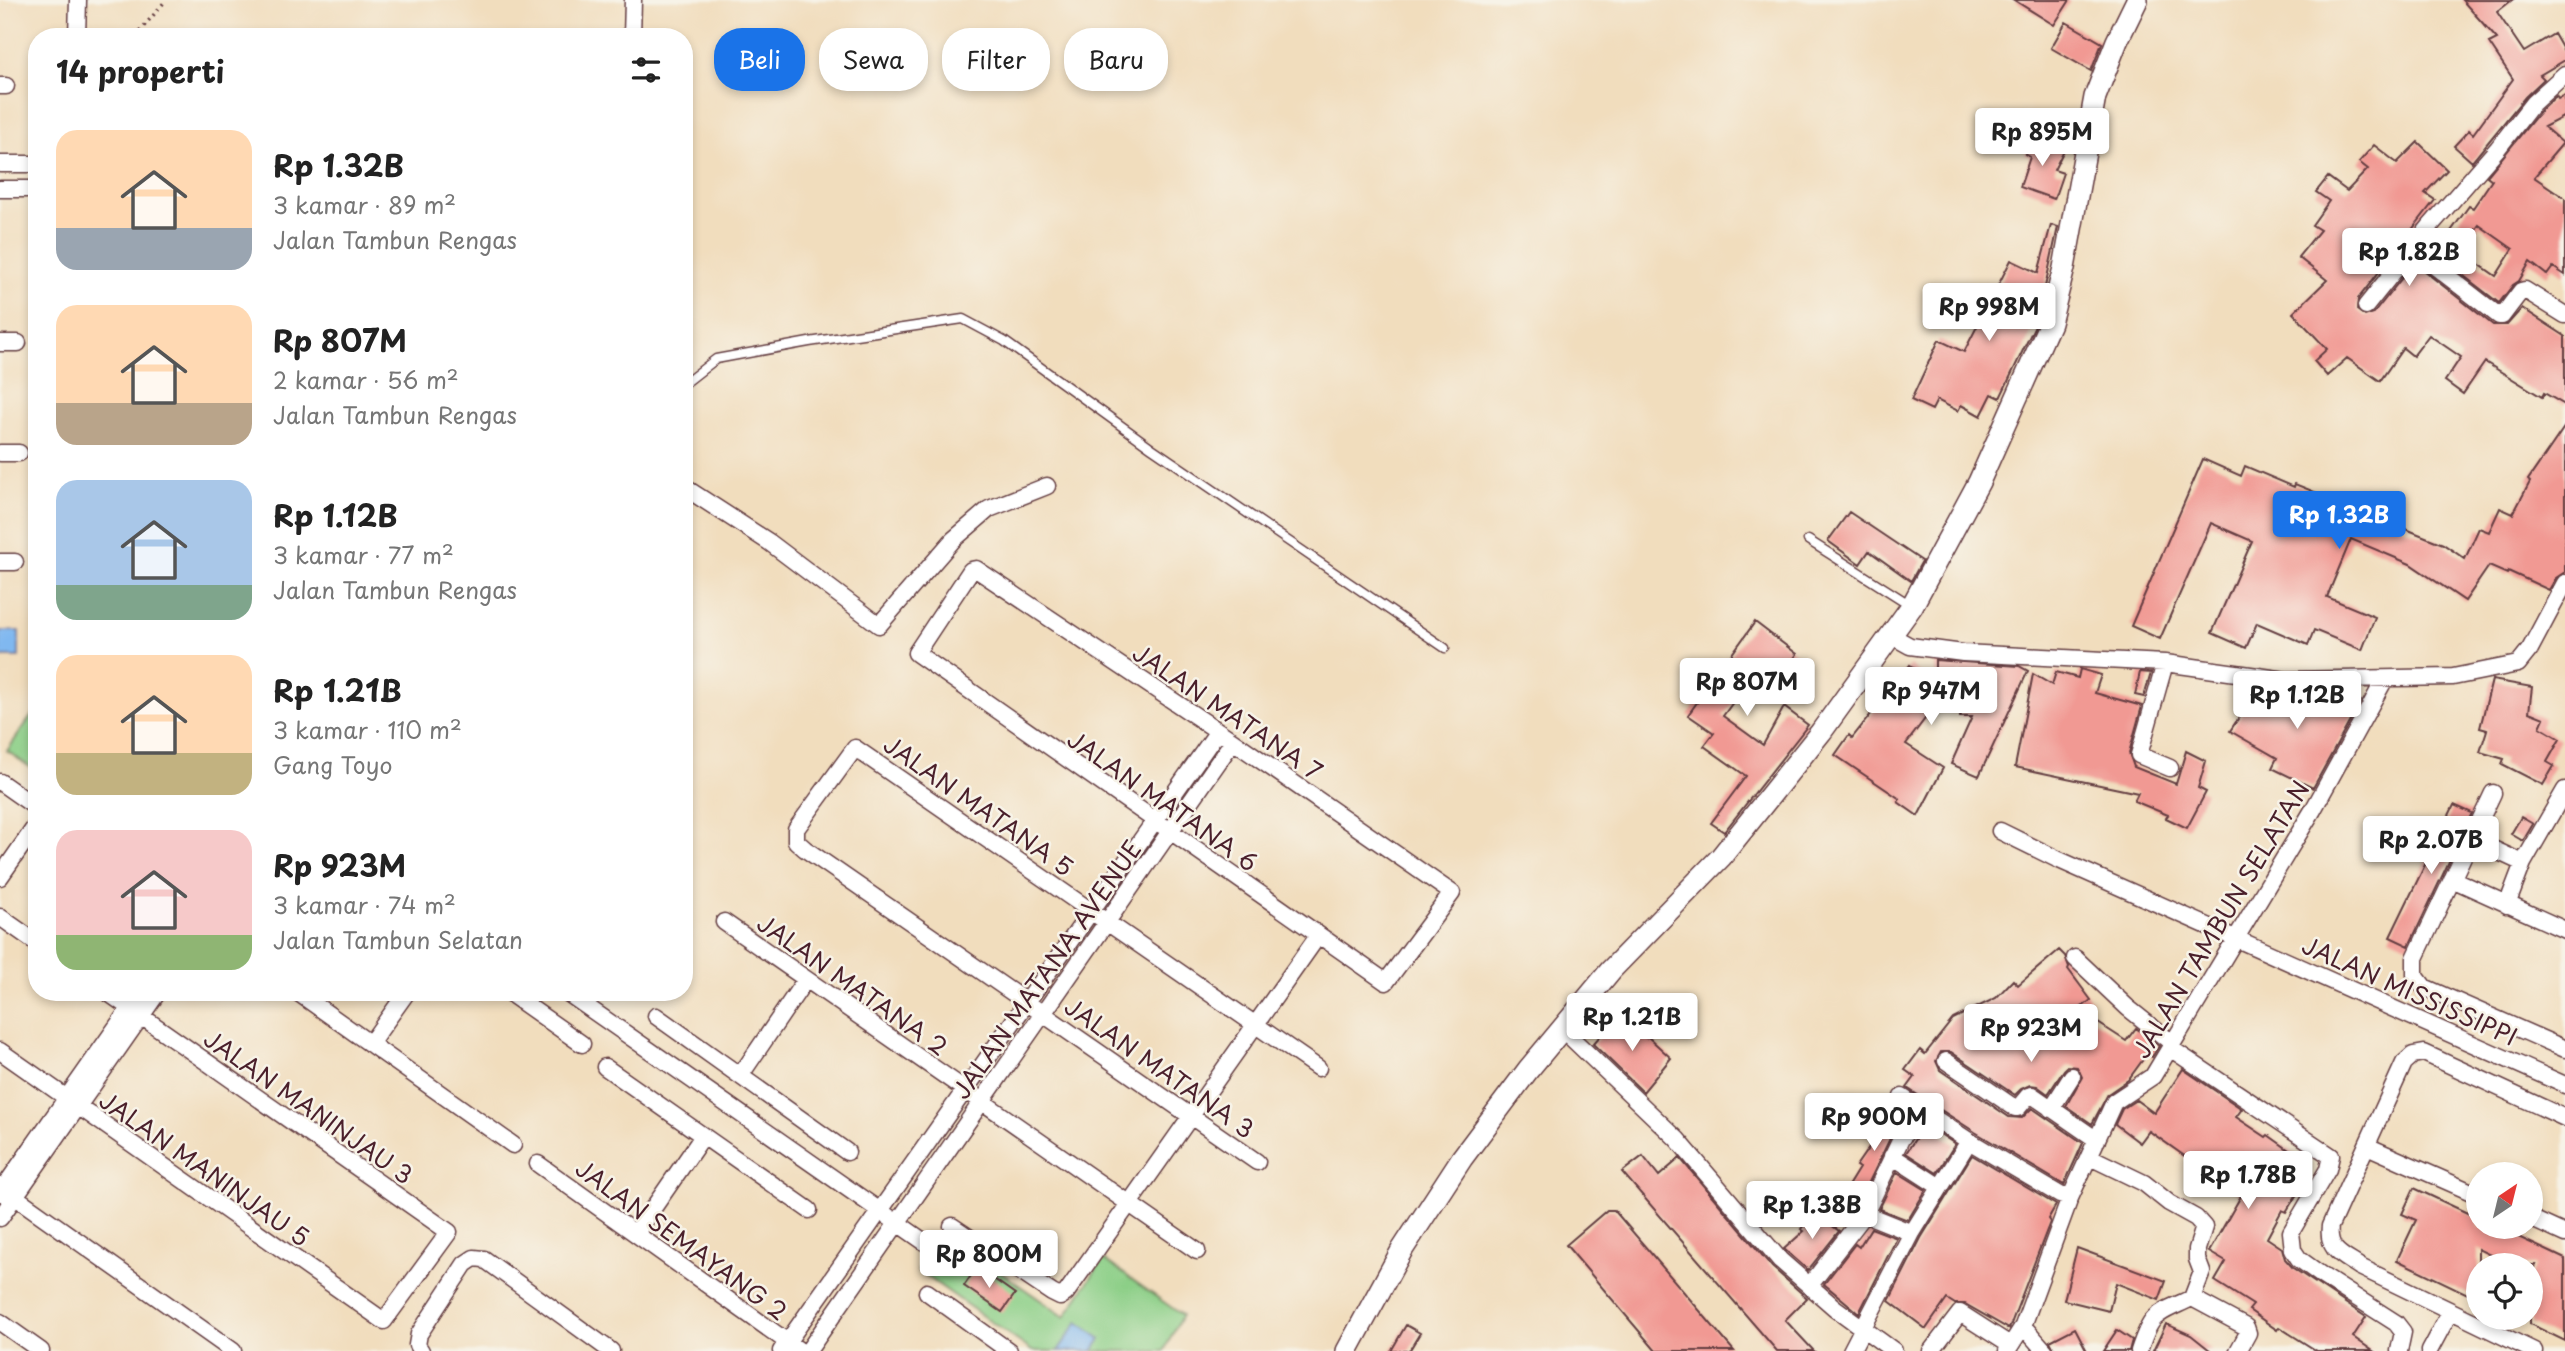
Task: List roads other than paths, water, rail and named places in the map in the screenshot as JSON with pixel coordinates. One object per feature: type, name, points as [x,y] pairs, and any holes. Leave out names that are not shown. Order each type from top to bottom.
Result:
[{"type":"street","points":[[77,28],[78,0]]},
{"type":"street","points":[[632,28],[633,0]]},
{"type":"street","points":[[1347,1351],[1402,1250],[1462,1158],[1574,1039],[1611,971],[1721,857],[1821,732],[1900,641],[1912,606],[1979,482],[2050,323],[2064,268],[2095,97],[2137,0]]},
{"type":"street","points":[[2366,306],[2533,103],[2565,74]]},
{"type":"street","points":[[0,164],[28,164]]},
{"type":"street","points":[[0,188],[28,189]]},
{"type":"street","points":[[2412,248],[2499,316],[2504,314],[2523,290],[2565,315]]},
{"type":"street","points":[[0,343],[18,343]]},
{"type":"street","points":[[0,453],[19,453]]},
{"type":"street","points":[[693,493],[769,542],[879,625],[954,540],[989,509],[1047,486]]},
{"type":"street","name":"JALAN MATANA 7","points":[[916,653],[971,570],[976,569],[1233,741],[1452,893],[1386,982]]},
{"type":"street","points":[[1900,641],[1963,653],[2165,663],[2286,680],[2454,677],[2518,664],[2530,649],[2565,583]]},
{"type":"street","name":"JALAN MATANA 6","points":[[916,653],[1386,982]]},
{"type":"street","points":[[2165,663],[2139,755],[2170,768]]},
{"type":"street","name":"JALAN TAMBUN SELATAN","points":[[2008,1348],[2022,1326],[2070,1198],[2114,1102],[2151,1079],[2313,810],[2385,679]]},
{"type":"street","name":"JALAN MATANA AVENUE","points":[[789,1348],[879,1211],[1218,731]]},
{"type":"street","name":"JALAN MATANA AVENUE","points":[[808,1351],[1233,741]]},
{"type":"street","name":"JALAN MATANA 5","points":[[796,841],[796,829],[855,748],[1318,1068]]},
{"type":"street","points":[[0,782],[28,802]]},
{"type":"street","points":[[2493,793],[2415,958],[2415,975],[2424,987],[2565,1049]]},
{"type":"street","points":[[2507,905],[2523,863],[2563,798]]},
{"type":"street","name":"JALAN MISSISSIPPI","points":[[2000,831],[2057,859],[2565,1085]]},
{"type":"street","points":[[0,877],[28,837]]},
{"type":"street","points":[[2471,839],[2523,863]]},
{"type":"street","name":"JALAN MATANA 3","points":[[796,841],[1256,1162]]},
{"type":"street","points":[[2452,879],[2565,930]]},
{"type":"street","points":[[0,917],[28,937]]},
{"type":"street","name":"JALAN MATANA 2","points":[[724,922],[1197,1251]]},
{"type":"street","points":[[952,1226],[1060,1297],[1066,1293],[1318,936]]},
{"type":"street","points":[[2076,958],[2171,1045],[2332,1156],[2328,1169],[2291,1232],[2293,1251],[2299,1259],[2324,1277],[2396,1322],[2403,1332],[2399,1351]]},
{"type":"street","points":[[740,1076],[806,979]]},
{"type":"street","name":"JALAN MANINJAU 3","points":[[120,1001],[449,1232],[384,1321]]},
{"type":"street","points":[[136,1012],[139,1001]]},
{"type":"street","points":[[0,1218],[5,1191],[73,1102],[136,1012],[148,1001]]},
{"type":"street","points":[[310,1001],[513,1145]]},
{"type":"street","points":[[370,1044],[401,1001]]},
{"type":"street","points":[[521,1001],[582,1044]]},
{"type":"street","points":[[579,1001],[926,1243]]},
{"type":"street","points":[[656,1016],[847,1152]]},
{"type":"street","points":[[1574,1039],[1677,1139],[1780,1260],[1864,1330],[1894,1351]]},
{"type":"street","name":"JALAN MANINJAU 5","points":[[0,1051],[384,1321]]},
{"type":"street","points":[[2534,1351],[2360,1267],[2334,1250],[2328,1238],[2330,1226],[2404,1063],[2413,1055],[2424,1053],[2565,1118]]},
{"type":"street","points":[[1946,1061],[2015,1108],[2029,1095],[2097,1140]]},
{"type":"street","points":[[605,1067],[809,1210]]},
{"type":"street","points":[[2051,1109],[2072,1076]]},
{"type":"street","points":[[1902,1097],[1969,1141],[2060,1195],[2070,1198]]},
{"type":"street","points":[[1810,1284],[1851,1228],[1865,1214],[1892,1156],[1922,1110]]},
{"type":"street","points":[[635,1233],[703,1136]]},
{"type":"street","points":[[1851,1351],[1912,1233],[1969,1141]]},
{"type":"street","points":[[2367,1146],[2466,1190]]},
{"type":"street","points":[[1892,1156],[1940,1187]]},
{"type":"street","points":[[2090,1157],[2144,1183],[2169,1203],[2201,1222],[2204,1227],[2197,1249],[2197,1259],[2202,1272],[2192,1298],[2155,1316],[2139,1351]]},
{"type":"street","name":"JALAN SEMAYANG 2","points":[[538,1164],[789,1348]]},
{"type":"street","points":[[5,1191],[233,1351]]},
{"type":"street","points":[[1830,1199],[1912,1233]]},
{"type":"street","points":[[2543,1224],[2565,1234]]},
{"type":"street","points":[[419,1348],[419,1334],[465,1264],[474,1258],[484,1259],[611,1351]]},
{"type":"street","points":[[927,1292],[1009,1351]]},
{"type":"street","points":[[2192,1298],[2246,1327],[2248,1333],[2238,1351]]},
{"type":"street","points":[[2429,1351],[2450,1312]]},
{"type":"street","points":[[1931,1351],[1960,1313],[2008,1348]]},
{"type":"street","points":[[0,1322],[41,1351]]},
{"type":"street","points":[[2022,1326],[2045,1351]]},
{"type":"lane","points":[[693,377],[716,359],[963,319],[1004,341],[1152,448],[1446,648]]},
{"type":"lane","points":[[1808,540],[1912,606]]},
{"type":"water","points":[[0,631],[19,631],[19,657],[0,657]]},
{"type":"water","points":[[1078,1322],[1101,1339],[1093,1351],[1058,1351]]}]
